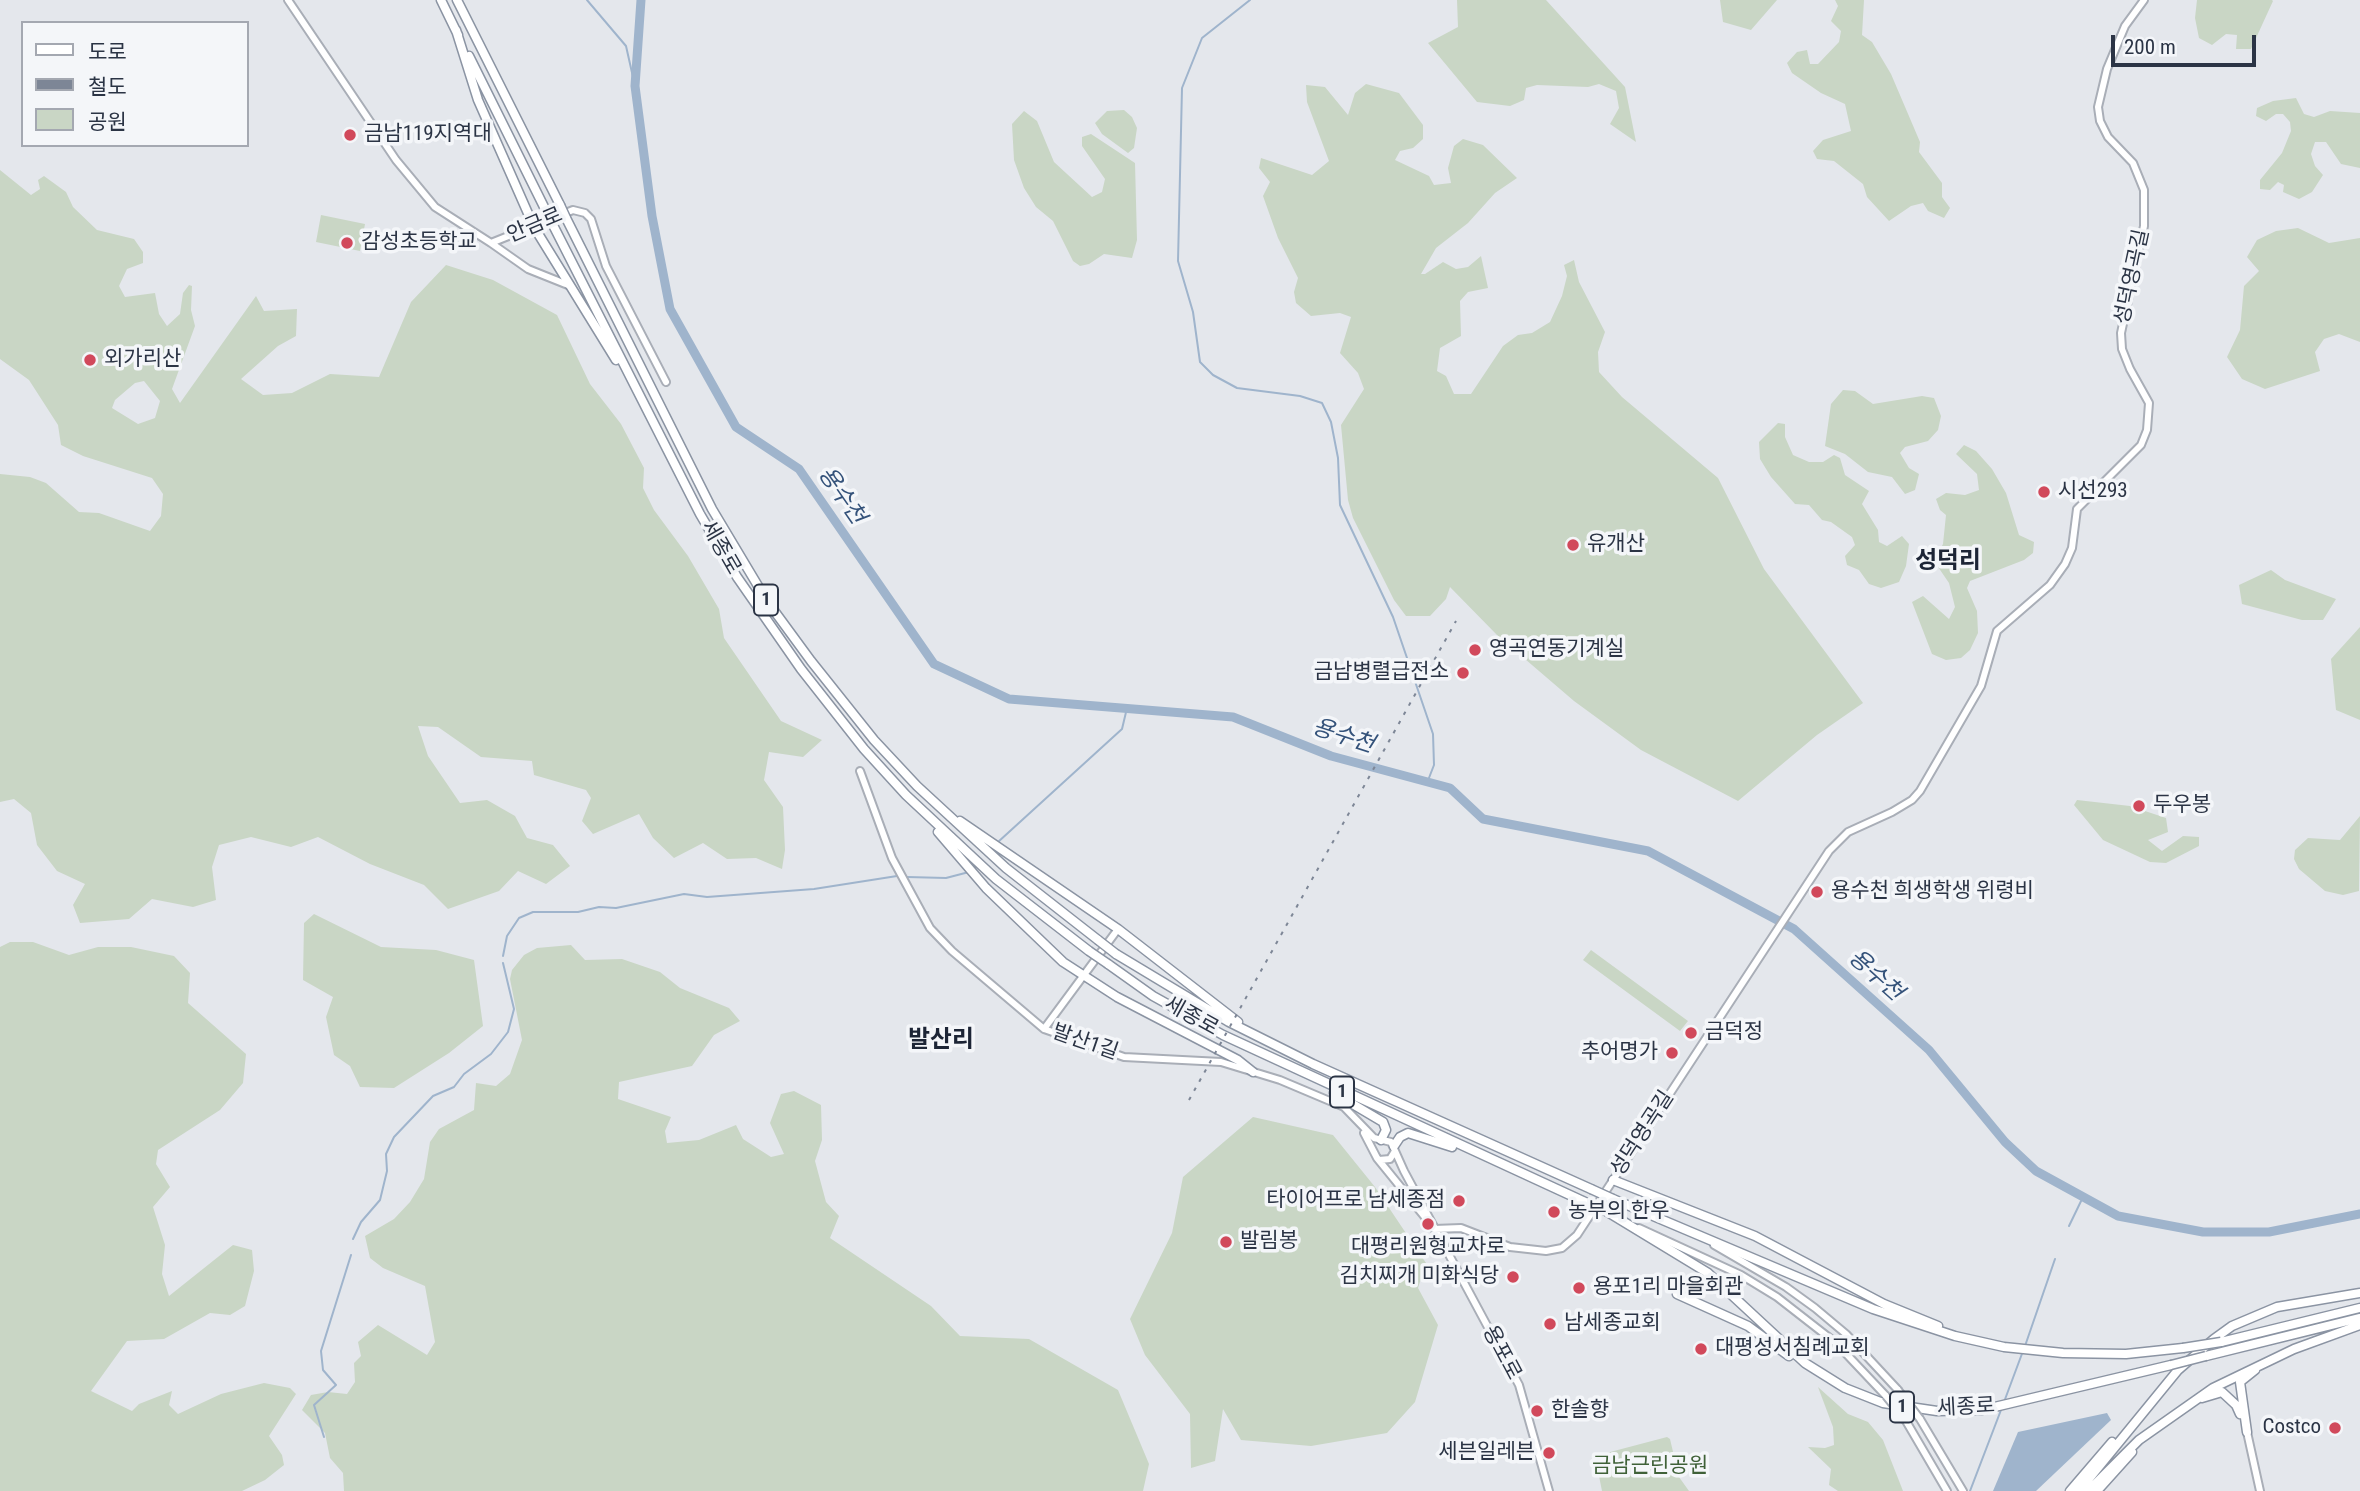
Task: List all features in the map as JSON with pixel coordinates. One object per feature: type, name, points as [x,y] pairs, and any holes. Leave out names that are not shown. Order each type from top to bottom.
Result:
[{"type":"highway","name":"세종로","points":[[441,0],[705,523],[760,612],[834,712],[906,795],[963,855],[1153,996],[1223,1035],[1306,1075],[1606,1211],[1707,1273],[1793,1353],[1827,1379],[1883,1404],[1937,1411],[1982,1410],[2360,1318]]},
{"type":"highway","name":"세종로","points":[[457,0],[712,509],[747,569],[839,697],[917,786],[977,838],[1006,869],[1116,954],[1164,985],[1254,1034],[1591,1189],[1873,1309],[1955,1336],[2004,1347],[2095,1355],[2221,1342],[2360,1308]]},
{"type":"highway","points":[[456,30],[478,100],[534,227],[646,407]]},
{"type":"highway","points":[[977,838],[1015,859],[1118,929],[1254,1034]]},
{"type":"highway","points":[[963,855],[986,888],[1084,978],[1238,1060],[1253,1072]]},
{"type":"highway","points":[[1306,1075],[1383,1122],[1386,1129],[1380,1140]]},
{"type":"highway","points":[[1394,1149],[1403,1134],[1415,1134],[1509,1168]]},
{"type":"highway","points":[[1613,1180],[1755,1236],[1909,1315],[1987,1343]]},
{"type":"highway","points":[[2070,1491],[2195,1354],[2232,1326],[2277,1307],[2360,1293]]},
{"type":"highway","points":[[1676,1294],[1748,1325],[1802,1366],[1827,1379]]},
{"type":"highway","points":[[2088,1491],[2110,1466],[2186,1404],[2274,1357],[2360,1325]]},
{"type":"highway","points":[[2246,1433],[2240,1382],[2274,1357]]},
{"type":"highway","points":[[2186,1404],[2222,1392],[2236,1405],[2246,1433]]},
{"type":"highway","points":[[2079,1491],[2148,1404]]},
{"type":"highway","points":[[2096,1491],[2161,1422]]},
{"type":"street","name":"안금로","points":[[288,0],[416,188],[435,207],[491,243],[573,210],[586,213],[591,219],[609,272],[666,382]]},
{"type":"street","name":"성덕영곡길","points":[[1433,1226],[1461,1228],[1497,1243],[1546,1251],[1564,1247],[1577,1235],[1839,839],[1912,800],[1920,791],[1981,686],[1997,631],[2050,585],[2066,564],[2072,548],[2077,509],[2141,445],[2147,430],[2149,403],[2126,359],[2121,333],[2144,226],[2144,190],[2133,163],[2108,136],[2100,121],[2098,107],[2107,69],[2125,26],[2144,0]]},
{"type":"street","points":[[491,243],[528,269],[568,285]]},
{"type":"street","name":"발산1길","points":[[860,771],[899,873],[922,914],[942,941],[1044,1029],[1124,1057],[1221,1062],[1328,1098],[1354,1116]]},
{"type":"street","points":[[1044,1029],[1118,929]]},
{"type":"street","points":[[1354,1116],[1368,1133],[1380,1140],[1387,1140],[1394,1149],[1433,1226]]},
{"type":"street","points":[[1354,1116],[1379,1160],[1433,1226]]},
{"type":"street","points":[[1374,1147],[1380,1140]]},
{"type":"street","points":[[1379,1160],[1390,1159],[1394,1149]]},
{"type":"street","points":[[1646,1212],[1701,1238],[1786,1287],[1846,1334],[1898,1390],[1920,1419],[1963,1490]]},
{"type":"street","points":[[1618,1219],[1693,1251],[1777,1297],[1836,1343],[1906,1421],[1947,1491]]},
{"type":"street","name":"용포로","points":[[1433,1226],[1519,1384],[1549,1491]]},
{"type":"street","points":[[2246,1433],[2260,1491]]},
{"type":"green space","points":[[1457,0],[1546,0],[1625,87],[1636,142],[1610,124],[1619,108],[1616,91],[1599,84],[1588,87],[1537,85],[1526,88],[1524,100],[1510,106],[1477,102],[1428,43],[1458,27]]},
{"type":"green space","points":[[1720,0],[1777,0],[1751,30],[1723,22]]},
{"type":"green space","points":[[1835,0],[1864,0],[1862,35],[1872,42],[1891,74],[1920,142],[1919,152],[1942,183],[1942,197],[1950,208],[1944,218],[1928,211],[1923,203],[1911,206],[1889,221],[1867,197],[1863,184],[1834,161],[1817,159],[1813,151],[1823,140],[1851,131],[1845,104],[1821,93],[1792,73],[1787,63],[1797,52],[1807,50],[1810,64],[1818,64],[1839,42],[1841,31],[1831,21],[1838,6]]},
{"type":"green space","points":[[2197,0],[2273,1],[2251,49],[2236,49],[2237,35],[2226,34],[2212,45],[2199,38],[2195,18]]},
{"type":"green space","points":[[1366,84],[1399,93],[1423,125],[1423,139],[1413,148],[1400,151],[1395,160],[1429,176],[1434,185],[1451,183],[1448,168],[1454,146],[1463,139],[1483,145],[1517,178],[1495,193],[1468,223],[1436,248],[1421,274],[1443,262],[1456,269],[1468,267],[1481,256],[1488,288],[1468,292],[1460,301],[1461,336],[1440,348],[1437,371],[1446,376],[1454,394],[1471,394],[1503,346],[1518,335],[1532,333],[1550,322],[1562,296],[1567,276],[1564,265],[1574,260],[1579,282],[1605,332],[1598,352],[1599,372],[1622,397],[1718,478],[1764,569],[1863,703],[1817,735],[1738,801],[1641,750],[1574,701],[1497,635],[1450,587],[1446,599],[1430,616],[1406,616],[1394,600],[1353,518],[1348,500],[1341,425],[1364,389],[1358,373],[1340,353],[1351,317],[1340,313],[1311,316],[1296,303],[1294,292],[1298,278],[1278,238],[1263,196],[1270,182],[1259,168],[1261,158],[1312,175],[1329,161],[1307,102],[1306,85],[1325,87],[1348,115],[1355,93]]},
{"type":"green space","points":[[2296,98],[2304,114],[2314,117],[2330,111],[2360,113],[2360,168],[2341,164],[2326,142],[2315,142],[2311,154],[2315,166],[2323,175],[2312,192],[2299,199],[2283,192],[2284,185],[2278,182],[2270,190],[2260,189],[2260,180],[2282,153],[2291,131],[2290,122],[2283,114],[2276,114],[2266,121],[2256,116],[2257,108],[2273,101]]},
{"type":"green space","points":[[1124,110],[1132,117],[1137,128],[1134,148],[1128,153],[1102,134],[1095,123],[1107,111]]},
{"type":"green space","points":[[1024,111],[1037,121],[1054,162],[1092,197],[1102,192],[1105,179],[1082,146],[1082,137],[1091,134],[1135,163],[1137,240],[1132,258],[1104,254],[1089,264],[1080,266],[1073,261],[1053,221],[1036,207],[1024,188],[1014,160],[1012,124]]},
{"type":"green space","points":[[0,170],[31,195],[40,189],[38,180],[44,176],[66,192],[73,207],[97,230],[134,239],[143,252],[143,263],[127,269],[119,286],[125,297],[155,293],[159,314],[167,326],[180,314],[183,293],[189,285],[192,286],[191,310],[195,326],[172,389],[180,403],[256,296],[264,311],[297,309],[296,336],[278,346],[241,379],[263,395],[292,393],[330,374],[379,377],[411,302],[446,265],[493,280],[557,315],[590,384],[621,424],[644,468],[643,488],[654,510],[688,556],[719,609],[724,638],[781,721],[822,740],[803,757],[769,752],[764,780],[783,807],[785,850],[782,869],[756,858],[727,859],[703,843],[674,858],[653,838],[639,814],[593,834],[582,821],[591,798],[586,790],[534,775],[532,761],[481,757],[438,727],[418,726],[428,756],[460,803],[487,800],[515,816],[527,838],[553,845],[570,866],[546,884],[518,871],[499,891],[448,909],[424,885],[370,864],[318,837],[291,847],[251,837],[219,845],[212,867],[216,900],[193,907],[152,899],[129,919],[80,923],[73,905],[85,884],[57,871],[37,845],[31,813],[14,799],[0,802],[0,474],[30,477],[46,483],[79,512],[99,513],[150,531],[161,516],[163,494],[152,478],[83,456],[61,445],[58,425],[29,380],[0,359]],"holes":[[[144,381],[160,401],[155,418],[138,424],[112,408],[115,400],[135,383]]]},
{"type":"green space","points":[[321,215],[365,224],[360,251],[316,242]]},
{"type":"green space","points":[[2298,228],[2329,243],[2360,238],[2360,342],[2339,334],[2324,339],[2315,352],[2320,371],[2265,389],[2242,379],[2227,357],[2240,330],[2244,286],[2259,271],[2247,257],[2257,240],[2276,231]]},
{"type":"green space","points":[[1843,390],[1855,391],[1873,404],[1922,396],[1934,398],[1941,416],[1938,430],[1928,441],[1905,447],[1900,453],[1909,468],[1919,474],[1915,490],[1905,494],[1892,477],[1868,472],[1845,454],[1825,446],[1831,404]]},
{"type":"green space","points":[[1778,423],[1785,424],[1785,437],[1793,455],[1809,462],[1823,462],[1834,455],[1840,458],[1845,475],[1869,491],[1862,504],[1878,530],[1879,542],[1887,546],[1902,536],[1909,544],[1906,566],[1899,582],[1881,588],[1869,584],[1859,570],[1847,565],[1845,556],[1855,545],[1852,537],[1831,522],[1822,520],[1809,505],[1795,504],[1771,477],[1760,459],[1759,442]]},
{"type":"green space","points":[[1964,445],[1976,451],[1992,469],[2006,493],[2019,535],[2034,542],[2033,553],[2024,560],[1970,581],[1967,588],[1977,611],[1978,633],[1970,650],[1961,658],[1946,660],[1932,654],[1912,602],[1923,596],[1949,619],[1955,607],[1949,583],[1934,561],[1943,544],[1946,515],[1940,510],[1936,499],[1946,493],[1965,495],[1979,490],[1977,474],[1956,454]]},
{"type":"green space","points":[[2271,570],[2285,580],[2336,599],[2323,620],[2302,620],[2242,604],[2239,585]]},
{"type":"green space","points":[[2360,627],[2360,720],[2336,710],[2331,659]]},
{"type":"green space","points":[[2077,800],[2130,806],[2166,818],[2168,832],[2148,840],[2162,851],[2183,836],[2199,837],[2199,846],[2166,863],[2150,862],[2103,840],[2074,805]]},
{"type":"green space","points":[[2360,816],[2359,891],[2343,895],[2325,891],[2299,869],[2294,859],[2295,850],[2308,838],[2340,840]]},
{"type":"green space","points":[[314,914],[381,947],[436,950],[474,960],[483,1026],[449,1053],[394,1088],[360,1087],[350,1066],[334,1055],[326,1017],[333,997],[303,980],[304,923]]},
{"type":"green space","points":[[10,942],[33,942],[69,955],[98,947],[131,947],[174,956],[190,973],[188,1003],[246,1054],[243,1083],[220,1110],[158,1150],[156,1164],[170,1187],[153,1207],[165,1245],[162,1274],[169,1296],[233,1245],[252,1250],[254,1271],[245,1306],[230,1315],[210,1313],[164,1339],[127,1341],[91,1391],[132,1411],[139,1404],[172,1391],[169,1405],[178,1414],[221,1394],[264,1383],[290,1388],[296,1394],[269,1436],[282,1455],[284,1465],[265,1480],[242,1491],[0,1491],[0,947]]},
{"type":"green space","points":[[571,945],[585,960],[622,959],[660,972],[680,988],[729,1008],[740,1021],[714,1035],[692,1066],[619,1082],[618,1099],[671,1117],[665,1131],[667,1143],[699,1140],[736,1125],[743,1139],[771,1157],[784,1154],[770,1123],[781,1094],[794,1091],[821,1105],[822,1140],[815,1161],[826,1202],[839,1216],[830,1238],[931,1306],[960,1336],[1029,1339],[1118,1390],[1149,1464],[1143,1491],[344,1491],[343,1473],[330,1458],[325,1433],[302,1410],[311,1395],[328,1392],[347,1394],[355,1382],[354,1363],[361,1356],[358,1342],[378,1325],[427,1355],[435,1342],[425,1286],[383,1268],[370,1258],[365,1236],[394,1219],[410,1202],[424,1179],[430,1142],[439,1129],[474,1110],[476,1083],[496,1086],[510,1074],[522,1040],[510,979],[512,970],[524,955],[537,948]]},
{"type":"green space","points":[[1591,950],[1688,1021],[1680,1031],[1583,960]]},
{"type":"green space","points":[[1253,1117],[1333,1135],[1375,1187],[1426,1263],[1418,1288],[1438,1325],[1415,1402],[1387,1433],[1311,1446],[1241,1440],[1223,1409],[1215,1461],[1191,1468],[1190,1414],[1145,1355],[1130,1319],[1172,1233],[1183,1177]]},
{"type":"green space","points":[[1818,1387],[1848,1414],[1868,1422],[1883,1440],[1903,1491],[1838,1491],[1829,1485],[1831,1469],[1808,1447],[1825,1448],[1834,1445],[1833,1427]]},
{"type":"green space","name":"금남근린공원","points":[[1667,1437],[1670,1439],[1679,1477],[1689,1491],[1602,1491],[1595,1456]]},
{"type":"water","points":[[2107,1413],[2111,1420],[2036,1491],[1993,1491],[2018,1432]]},
{"type":"waterway","points":[[587,0],[626,46],[635,86]]},
{"type":"waterway","name":"용수천","points":[[641,0],[635,86],[652,216],[670,309],[736,427],[799,469],[934,664],[1009,699],[1233,717],[1331,756],[1450,788],[1483,819],[1648,851],[1794,929],[1929,1050],[2005,1142],[2036,1171],[2118,1216],[2203,1232],[2269,1232],[2360,1214]]},
{"type":"waterway","points":[[1250,0],[1202,38],[1182,88],[1178,261],[1193,312],[1200,362],[1213,375],[1237,388],[1300,396],[1322,403],[1331,422],[1338,458],[1340,505],[1393,617],[1433,734],[1434,765],[1427,783]]},
{"type":"waterway","points":[[998,842],[1122,729],[1127,708]]},
{"type":"waterway","points":[[907,877],[946,878],[969,872]]},
{"type":"waterway","points":[[503,956],[507,936],[519,918],[533,912],[578,912],[599,907],[616,908],[684,894],[707,897],[814,889],[897,876]]},
{"type":"waterway","points":[[353,1239],[361,1222],[380,1200],[387,1171],[386,1154],[394,1137],[433,1096],[454,1087],[464,1074],[491,1054],[508,1032],[514,1009],[503,963]]},
{"type":"waterway","points":[[2069,1226],[2083,1197]]},
{"type":"waterway","points":[[324,1437],[314,1405],[336,1385],[323,1370],[321,1351],[351,1255]]},
{"type":"waterway","points":[[2025,1346],[2055,1259]]},
{"type":"waterway","points":[[2004,1402],[2023,1351]]},
{"type":"waterway","points":[[1970,1491],[2001,1410]]},
{"type":"railway","points":[[1189,1100],[1456,621]]},
{"type":"place","name":"금남119지역대","points":[[350,135]]},
{"type":"place","name":"감성초등학교","points":[[347,243]]},
{"type":"place","name":"외가리산","points":[[90,360]]},
{"type":"place","name":"시선293","points":[[2044,492]]},
{"type":"place","name":"유개산","points":[[1573,545]]},
{"type":"place","name":"영곡연동기계실","points":[[1475,650]]},
{"type":"place","name":"금남병렬급전소","points":[[1463,673]]},
{"type":"place","name":"두우봉","points":[[2139,806]]},
{"type":"place","name":"용수천 희생학생 위령비","points":[[1817,892]]},
{"type":"place","name":"금덕정","points":[[1691,1033]]},
{"type":"place","name":"추어명가","points":[[1672,1053]]},
{"type":"place","name":"타이어프로 남세종점","points":[[1459,1201]]},
{"type":"place","name":"농부의 한우","points":[[1554,1212]]},
{"type":"place","name":"대평리원형교차로","points":[[1428,1224]]},
{"type":"place","name":"발림봉","points":[[1226,1242]]},
{"type":"place","name":"김치찌개 미화식당","points":[[1513,1277]]},
{"type":"place","name":"용포1리 마을회관","points":[[1579,1288]]},
{"type":"place","name":"남세종교회","points":[[1550,1324]]},
{"type":"place","name":"대평성서침례교회","points":[[1701,1349]]},
{"type":"place","name":"한솔향","points":[[1537,1411]]},
{"type":"place","name":"Costco","points":[[2335,1428]]},
{"type":"place","name":"세븐일레븐","points":[[1549,1453]]},
{"type":"district","name":"성덕리","points":[[1948,562]]},
{"type":"district","name":"발산리","points":[[941,1041]]}]
